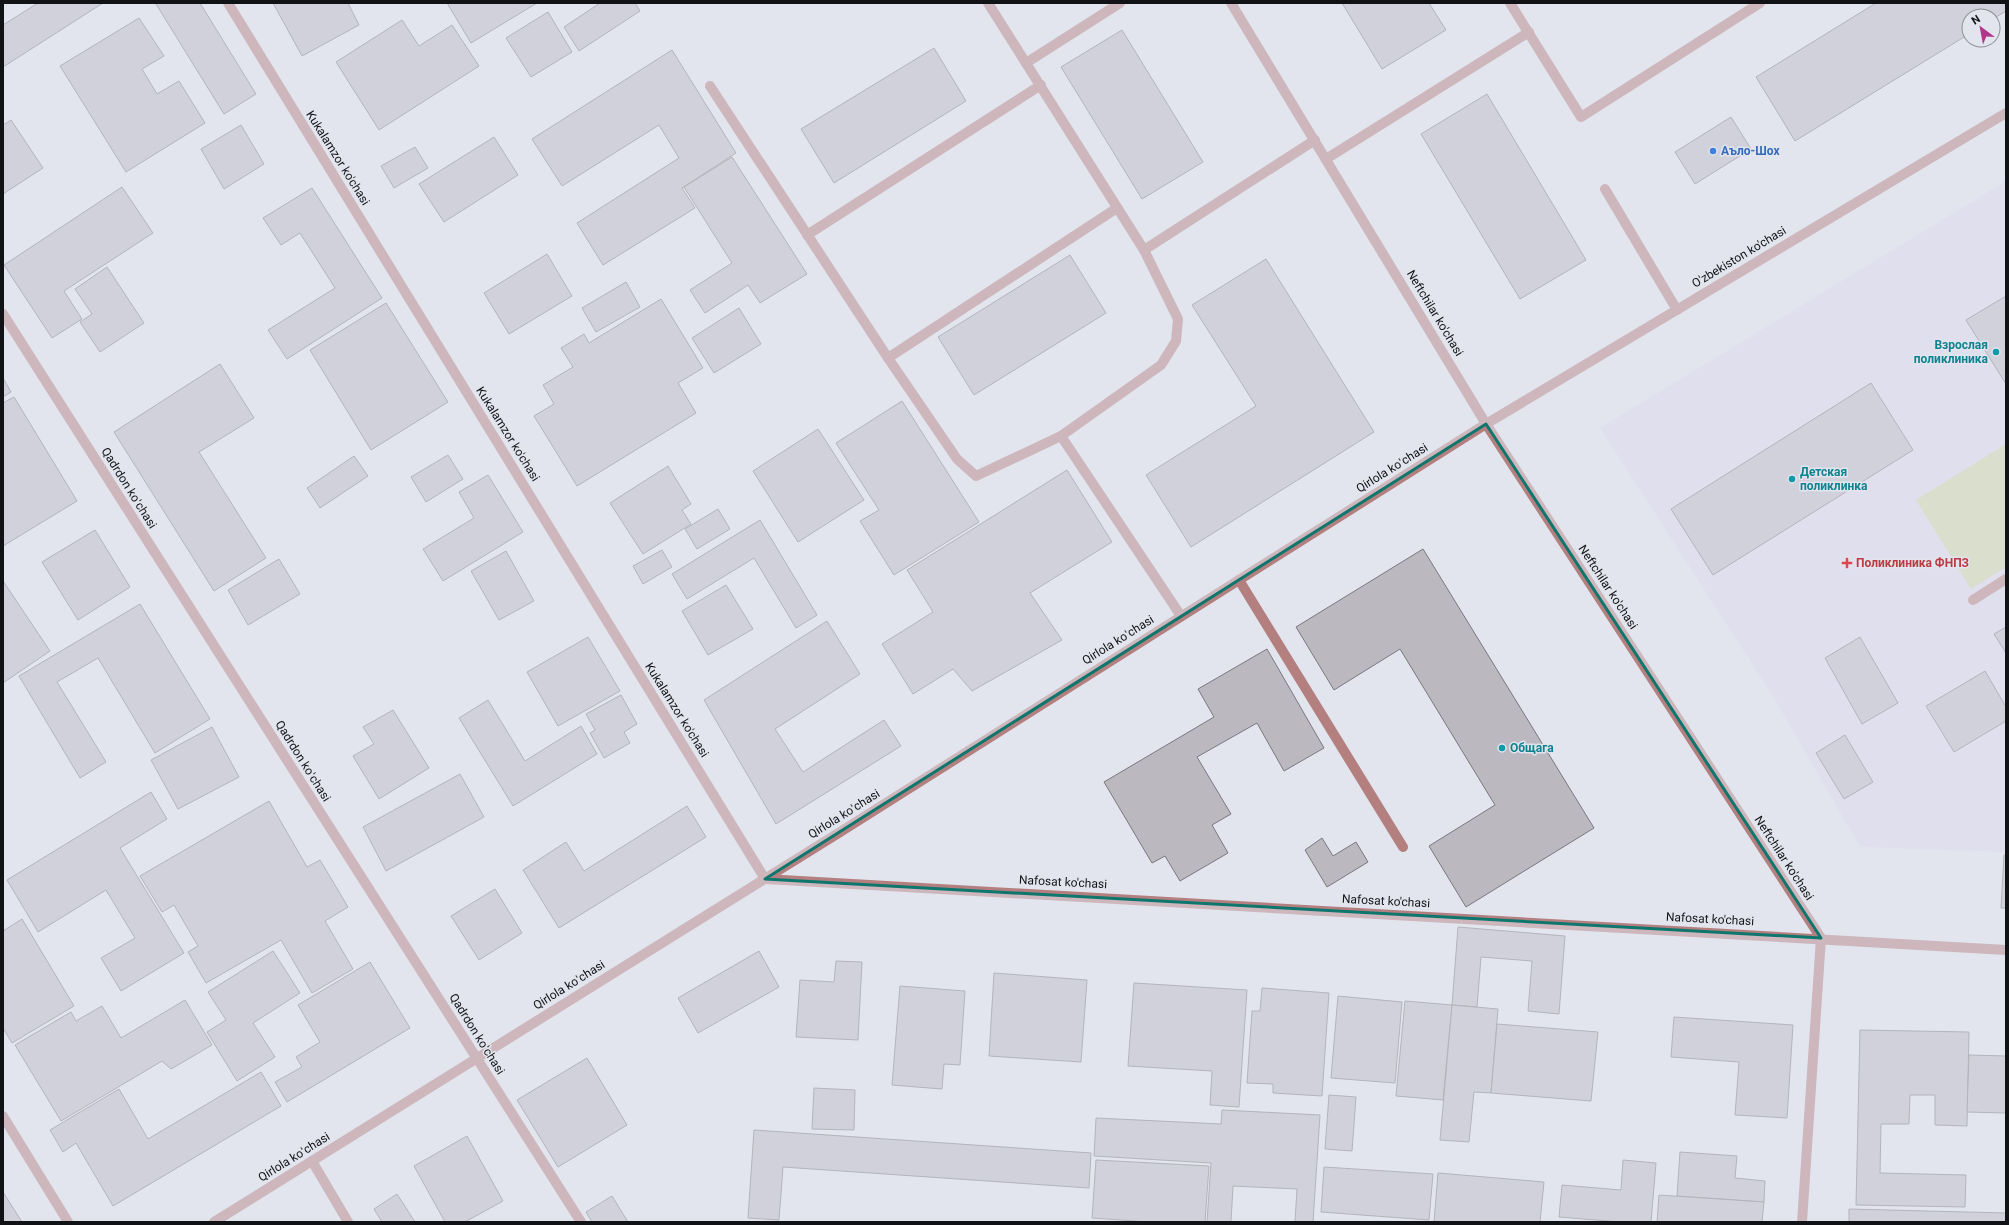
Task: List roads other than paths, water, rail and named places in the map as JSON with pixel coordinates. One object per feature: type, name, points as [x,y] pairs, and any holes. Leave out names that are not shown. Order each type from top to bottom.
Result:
[{"type":"street","name":"Kukalamzor ko'chasi","points":[[228,3],[765,879]]},
{"type":"street","points":[[710,86],[888,358],[957,459],[976,476],[1061,436],[1161,365],[1176,341],[1178,319],[1144,250],[988,3]]},
{"type":"street","points":[[1026,63],[1120,3]]},
{"type":"street","name":"Neftchilar ko'chasi","points":[[1231,3],[1486,424],[1821,938]]},
{"type":"street","points":[[1510,3],[1581,117],[1760,3]]},
{"type":"street","points":[[1326,159],[1529,32]]},
{"type":"street","points":[[808,235],[1041,85]]},
{"type":"street","name":"O'zbekiston ko'chasi","points":[[1486,424],[2006,113]]},
{"type":"street","points":[[1144,250],[1315,140]]},
{"type":"street","points":[[1605,189],[1677,310]]},
{"type":"street","points":[[888,358],[1117,208]]},
{"type":"street","name":"Qadrdon koʻchasi","points":[[3,314],[581,1222]]},
{"type":"street","name":"Qirlola koʻchasi","points":[[214,1222],[765,879],[1486,424]]},
{"type":"street","points":[[1061,436],[1181,616]]},
{"type":"street","points":[[1973,600],[2006,579]]},
{"type":"street","points":[[1239,580],[1403,847]]},
{"type":"street","name":"Nafosat ko'chasi","points":[[765,879],[1821,938],[2006,950]]},
{"type":"street","points":[[1802,1222],[1821,938]]},
{"type":"street","points":[[3,1116],[68,1222]]},
{"type":"street","points":[[312,1161],[348,1222]]},
{"type":"place","name":"Аъло-Шох","points":[[1713,151]]},
{"type":"place","name":"Взрослая поликлиника","points":[[1996,352]]},
{"type":"place","name":"Детская поликлинка","points":[[1792,479]]},
{"type":"place","name":"Поликлиника ФНПЗ","points":[[1847,563]]},
{"type":"place","name":"Общага","points":[[1502,748]]}]
